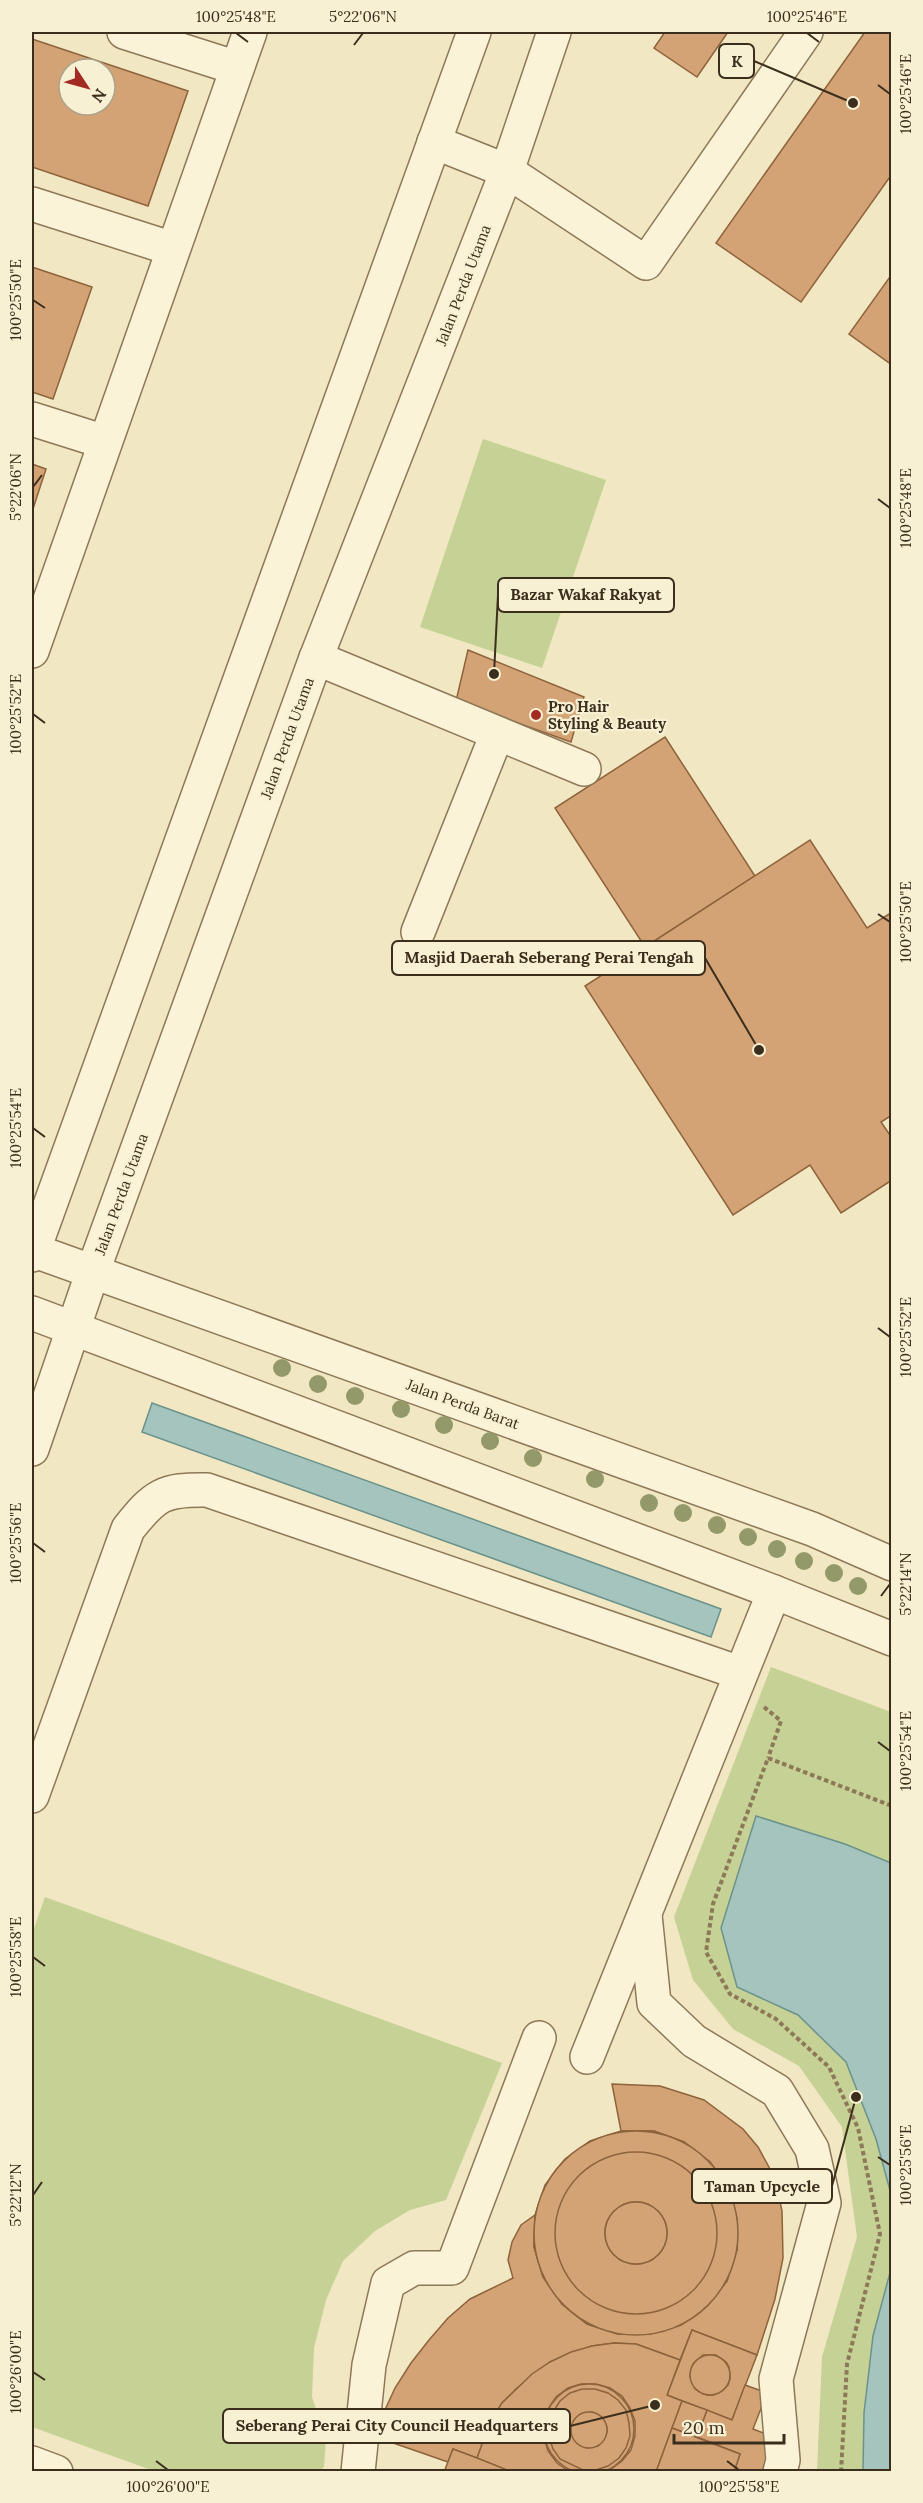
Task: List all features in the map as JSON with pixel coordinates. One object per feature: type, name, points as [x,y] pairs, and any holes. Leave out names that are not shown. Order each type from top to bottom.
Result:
[{"type":"street","points":[[124,32],[237,68]]},
{"type":"street","points":[[33,644],[250,32]]},
{"type":"street","points":[[32,1252],[474,32]]},
{"type":"street","name":"Jalan Perda Utama","points":[[32,1449],[93,1271],[316,658],[507,171],[554,32]]},
{"type":"street","points":[[434,142],[507,171],[646,263],[806,32]]},
{"type":"street","points":[[32,204],[173,249]]},
{"type":"street","points":[[32,419],[105,442]]},
{"type":"street","points":[[316,658],[584,769]]},
{"type":"street","points":[[418,932],[497,734]]},
{"type":"street","name":"Jalan Perda Barat","points":[[32,1252],[93,1271],[812,1529],[891,1564]]},
{"type":"street","points":[[32,1313],[774,1592],[884,1636]]},
{"type":"street","points":[[32,1796],[128,1529],[147,1505],[176,1490],[207,1490],[737,1678]]},
{"type":"street","points":[[587,2057],[737,1678],[774,1592]]},
{"type":"street","points":[[645,1915],[654,2003],[694,2041],[777,2091],[812,2149],[824,2203],[776,2379],[783,2460],[780,2472]]},
{"type":"street","points":[[358,2472],[369,2365],[388,2283],[414,2268],[452,2268],[539,2037]]},
{"type":"street","points":[[32,2463],[56,2472]]},
{"type":"path","points":[[737,1678],[781,1721],[713,1904],[706,1952],[730,1995],[776,2019],[829,2067],[858,2128],[880,2234],[847,2364],[841,2472]]},
{"type":"path","points":[[768,1758],[891,1806]]},
{"type":"green space","points":[[483,439],[606,480],[542,668],[420,627]]},
{"type":"green space","points":[[771,1667],[891,1712],[891,2471],[817,2471],[822,2357],[857,2237],[842,2127],[799,2066],[733,2029],[693,1980],[674,1917]]},
{"type":"green space","points":[[45,1897],[502,2063],[446,2200],[410,2210],[375,2231],[343,2261],[326,2300],[314,2348],[312,2397],[326,2439],[324,2467],[319,2471],[154,2471],[32,2427],[32,1934]]},
{"type":"water","points":[[152,1403],[721,1609],[711,1637],[142,1432]]},
{"type":"water","points":[[756,1816],[845,1844],[891,1863],[891,2194],[876,2139],[846,2062],[798,2015],[737,1987],[721,1928]]},
{"type":"water","points":[[891,2269],[891,2471],[863,2471],[864,2413],[873,2336]]},
{"type":"building","points":[[665,32],[728,32],[697,77],[654,48]]},
{"type":"building","points":[[865,32],[892,32],[892,174],[801,302],[716,243]]},
{"type":"building","points":[[32,39],[86,57],[57,57],[57,117],[117,117],[117,67],[188,91],[148,206],[32,167]]},
{"type":"building","points":[[32,267],[92,287],[53,399],[32,392]]},
{"type":"building","points":[[892,274],[892,365],[849,334]]},
{"type":"building","points":[[32,464],[46,469],[32,512]]},
{"type":"building","points":[[468,650],[584,697],[571,742],[456,701]]},
{"type":"building","points":[[665,737],[755,876],[645,947],[555,808]]},
{"type":"building","points":[[810,840],[867,928],[889,914],[892,918],[892,1115],[881,1122],[892,1138],[892,1180],[841,1213],[810,1165],[733,1215],[585,986]]},
{"type":"building","points":[[612,2084],[660,2086],[704,2100],[743,2129],[758,2147],[769,2167],[782,2211],[783,2258],[775,2299],[757,2355],[692,2330],[680,2360],[636,2344],[614,2343],[592,2346],[550,2362],[517,2388],[502,2403],[491,2420],[477,2458],[453,2449],[448,2462],[376,2437],[395,2388],[429,2340],[448,2318],[470,2299],[513,2278],[508,2260],[512,2242],[521,2225],[535,2215],[534,2247],[543,2277],[562,2304],[587,2324],[618,2334],[650,2334],[681,2325],[707,2306],[727,2281],[737,2250],[737,2219],[728,2188],[710,2162],[684,2142],[654,2131],[621,2131]]},
{"type":"building","points":[[621,2131],[654,2131],[684,2142],[710,2162],[728,2188],[737,2219],[737,2250],[727,2281],[707,2306],[681,2325],[650,2334],[618,2334],[587,2324],[562,2304],[543,2277],[534,2247],[535,2215],[545,2185],[565,2159],[590,2141]],"holes":[[[624,2152],[650,2152],[675,2160],[695,2176],[710,2197],[717,2221],[716,2247],[708,2271],[693,2291],[672,2306],[648,2314],[622,2313],[597,2305],[576,2290],[562,2268],[555,2244],[556,2219],[564,2194],[579,2174],[600,2159]]]},
{"type":"building","points":[[636,2131],[666,2135],[684,2143],[701,2154],[715,2168],[734,2203],[738,2233],[734,2263],[726,2281],[715,2298],[701,2312],[666,2331],[636,2335],[606,2331],[588,2323],[571,2312],[557,2298],[538,2263],[534,2233],[538,2203],[546,2185],[557,2168],[571,2154],[606,2135]]},
{"type":"building","points":[[636,2152],[667,2158],[693,2176],[711,2202],[717,2233],[711,2264],[693,2290],[667,2308],[636,2314],[605,2308],[579,2290],[561,2264],[555,2233],[561,2202],[579,2176],[605,2158]]},
{"type":"building","points":[[636,2202],[648,2204],[658,2211],[665,2221],[667,2233],[665,2245],[658,2255],[648,2262],[636,2264],[624,2262],[614,2255],[607,2245],[605,2233],[607,2221],[614,2211],[624,2204]]},
{"type":"building","points":[[636,2202],[648,2204],[658,2211],[665,2221],[667,2233],[665,2245],[658,2255],[648,2262],[636,2264],[624,2262],[614,2255],[607,2245],[605,2233],[607,2221],[614,2211],[624,2204]]},
{"type":"building","points":[[692,2330],[757,2355],[732,2420],[667,2395]],"holes":[[[703,2355],[716,2355],[729,2367],[730,2379],[724,2389],[713,2395],[707,2395],[695,2389],[690,2377],[693,2364]]]},
{"type":"building","points":[[614,2343],[636,2344],[680,2360],[667,2395],[682,2401],[656,2472],[607,2472],[622,2461],[631,2450],[635,2436],[635,2421],[622,2396],[610,2388],[596,2384],[581,2384],[568,2388],[556,2397],[548,2409],[544,2423],[544,2438],[548,2451],[557,2463],[570,2472],[512,2472],[477,2458],[491,2420],[502,2403],[532,2374],[571,2352]]},
{"type":"building","points":[[710,2355],[718,2356],[724,2361],[729,2367],[729,2383],[724,2389],[718,2394],[710,2395],[702,2394],[696,2389],[691,2383],[690,2375],[691,2367],[696,2361],[702,2356]]},
{"type":"building","points":[[580,2384],[598,2384],[614,2391],[627,2404],[634,2420],[634,2438],[627,2454],[614,2467],[598,2474],[580,2474],[564,2467],[551,2454],[544,2438],[544,2420],[551,2404],[564,2391]]},
{"type":"building","points":[[745,2385],[767,2393],[753,2429],[774,2437],[762,2472],[734,2472],[740,2454],[697,2437],[707,2410],[732,2420]]},
{"type":"building","points":[[582,2389],[595,2389],[608,2393],[626,2410],[630,2436],[619,2458],[608,2466],[596,2470],[583,2470],[560,2459],[553,2449],[549,2437],[549,2424],[560,2401],[570,2393]],"holes":[[[592,2412],[602,2417],[607,2432],[598,2446],[587,2448],[577,2443],[571,2433],[572,2427],[581,2414]]]},
{"type":"building","points":[[682,2401],[707,2410],[697,2437],[672,2428]]},
{"type":"building","points":[[589,2412],[602,2417],[607,2430],[602,2443],[589,2448],[576,2443],[571,2430],[576,2417]]},
{"type":"building","points":[[672,2428],[740,2454],[734,2472],[656,2472]]},
{"type":"building","points":[[453,2449],[477,2458],[512,2472],[444,2472]]},
{"type":"place","name":"K","points":[[853,103]]},
{"type":"place","name":"Bazar Wakaf Rakyat","points":[[494,674]]},
{"type":"place","name":"Pro Hair Styling & Beauty","points":[[536,715]]},
{"type":"place","name":"Masjid Daerah Seberang Perai Tengah","points":[[759,1050]]},
{"type":"place","name":"Taman Upcycle","points":[[856,2097]]},
{"type":"place","name":"Seberang Perai City Council Headquarters","points":[[655,2405]]}]
